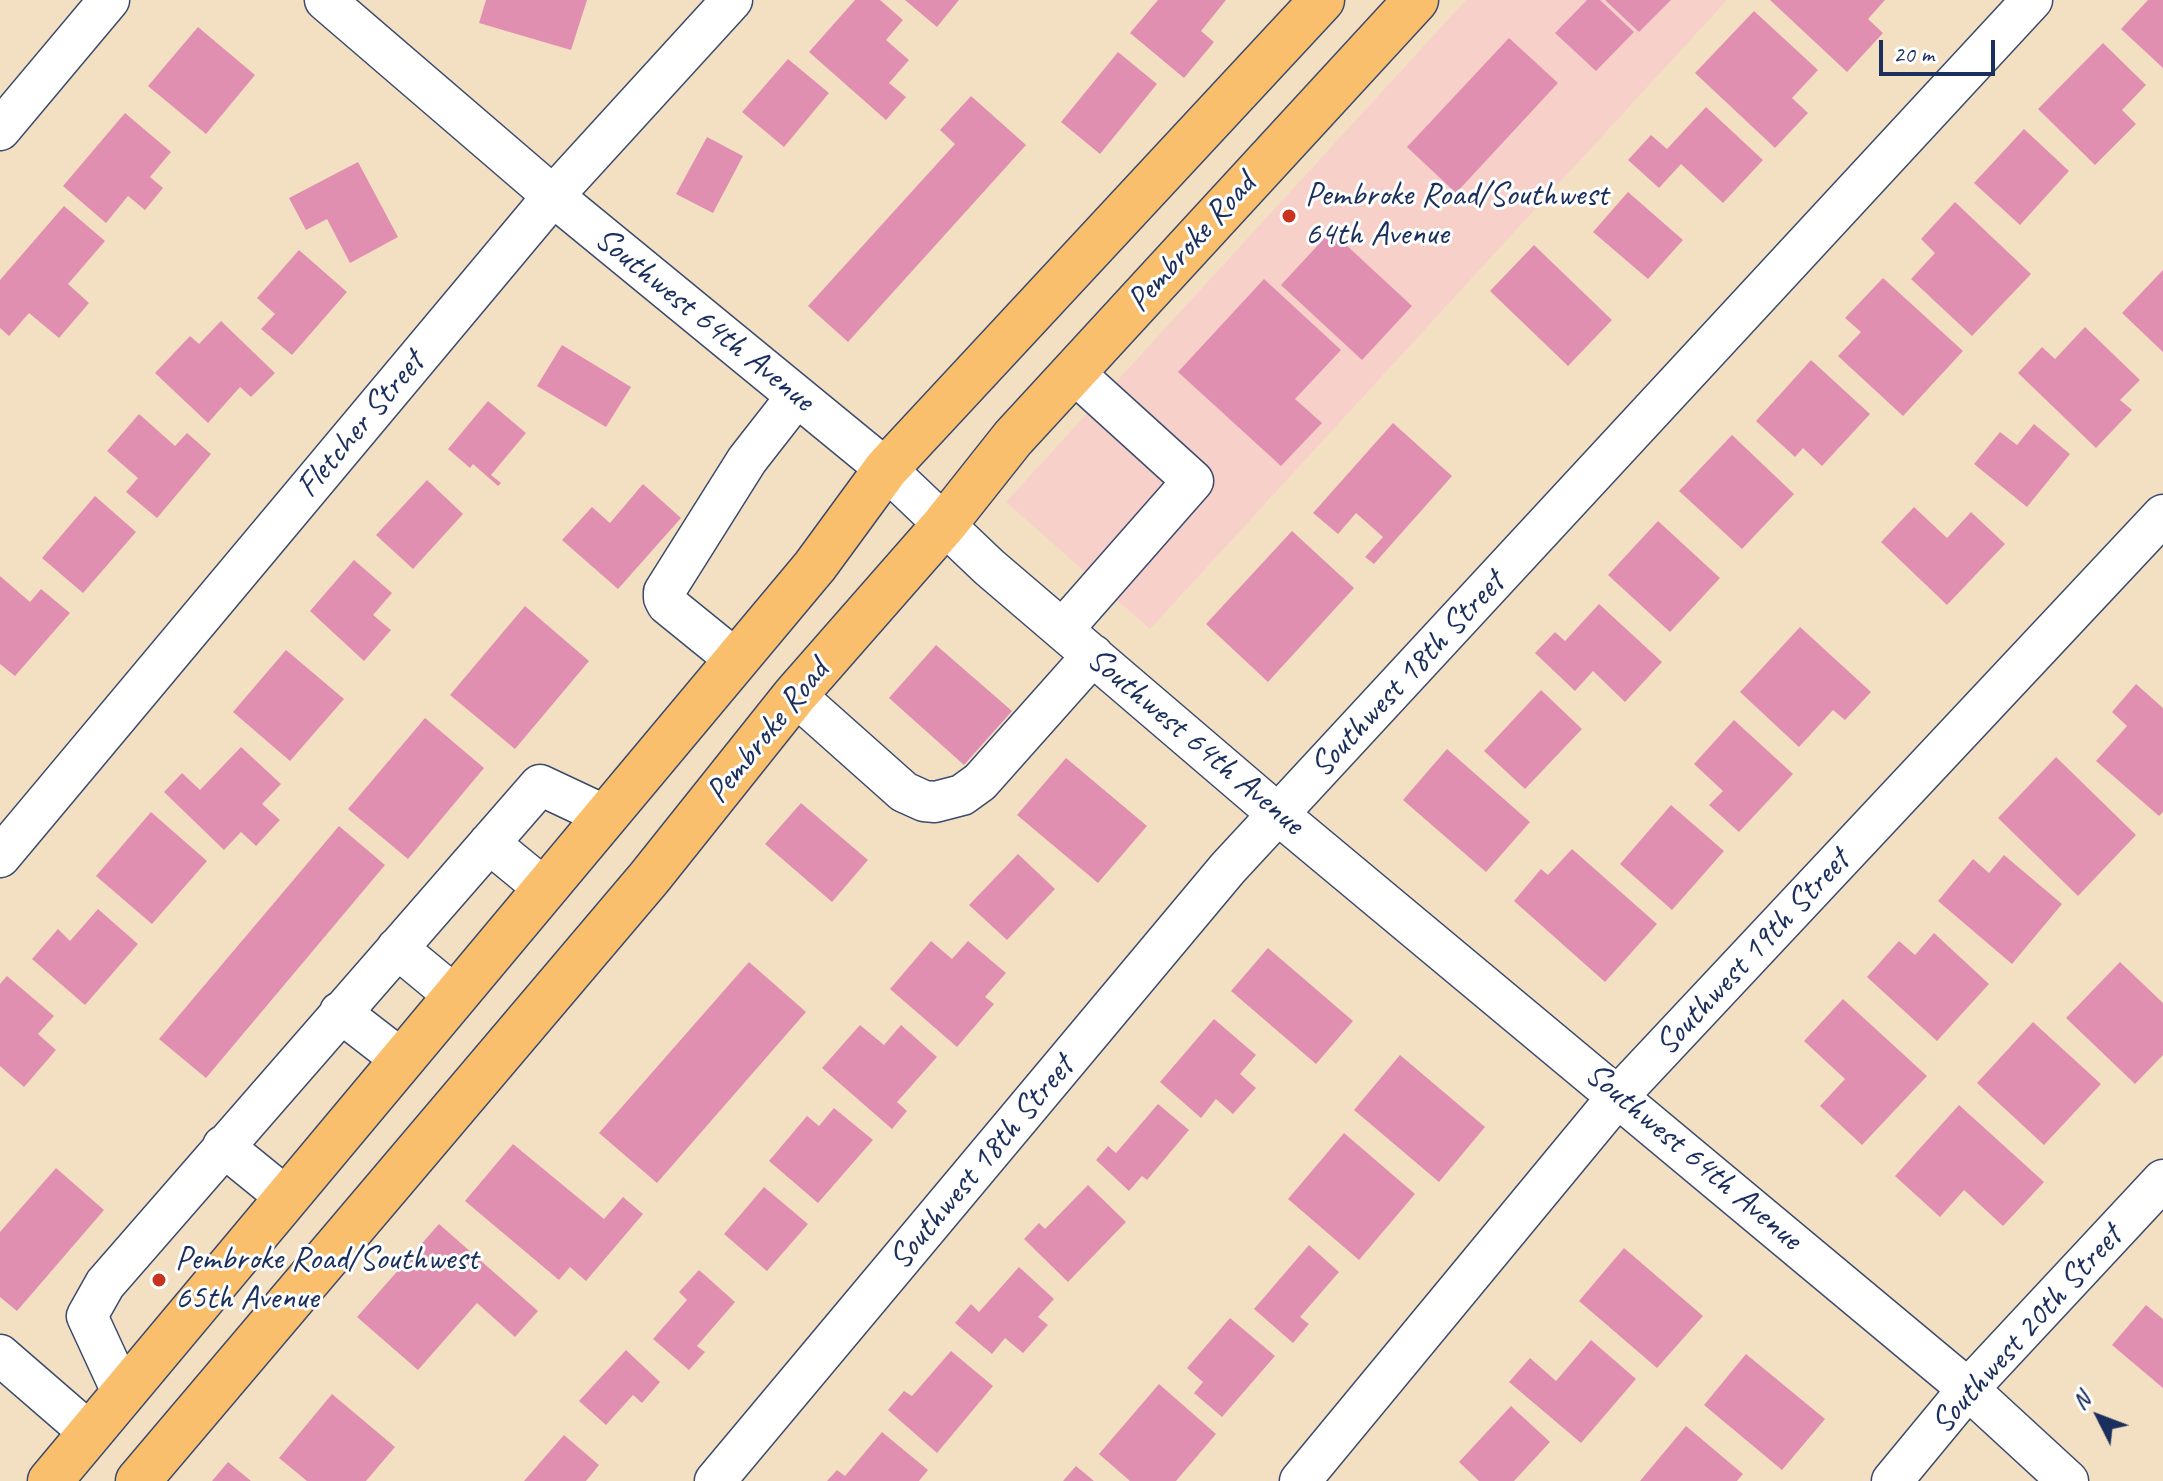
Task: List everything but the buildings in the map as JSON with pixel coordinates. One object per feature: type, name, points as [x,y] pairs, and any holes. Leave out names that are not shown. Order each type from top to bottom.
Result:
[{"type":"main road","name":"Pembroke Road","points":[[50,1481],[815,566],[886,469],[1322,0]]},
{"type":"main road","points":[[1297,127],[1348,42],[1387,0]]},
{"type":"main road","name":"Pembroke Road","points":[[138,1481],[684,837],[795,695],[944,525],[1013,438],[1416,0]]},
{"type":"street","points":[[0,130],[109,0]]},
{"type":"street","name":"Southwest 64th Avenue","points":[[325,0],[553,196],[886,469],[944,525],[1279,815],[1619,1095],[1968,1389],[2068,1481]]},
{"type":"street","name":"Fletcher Street","points":[[0,857],[553,196],[732,0]]},
{"type":"street","name":"Southwest 18th Street","points":[[715,1481],[1228,868],[2032,0]]},
{"type":"street","points":[[1063,629],[1193,481],[1073,372]]},
{"type":"street","points":[[736,660],[667,604],[664,592],[747,460],[797,396]]},
{"type":"street","name":"Southwest 19th Street","points":[[1300,1481],[1619,1095],[2163,515]]},
{"type":"street","points":[[795,695],[904,792],[924,801],[935,802],[962,795],[980,782],[1093,655]]},
{"type":"street","points":[[123,1394],[87,1316],[105,1284],[540,785],[606,816]]},
{"type":"street","points":[[489,843],[545,889]]},
{"type":"street","points":[[397,948],[455,996]]},
{"type":"street","points":[[340,1012],[402,1060]]},
{"type":"street","points":[[223,1146],[287,1198]]},
{"type":"street","name":"Southwest 20th Street","points":[[1892,1481],[1968,1389],[2163,1180]]},
{"type":"street","points":[[0,1355],[90,1433]]},
{"type":"shaded area","points":[[1466,0],[1727,0],[1150,629],[1006,502]]},
{"type":"place","name":"Pembroke Road/Southwest 64th Avenue","points":[[1289,216]]},
{"type":"place","name":"Pembroke Road/Southwest 65th Avenue","points":[[159,1280]]}]
